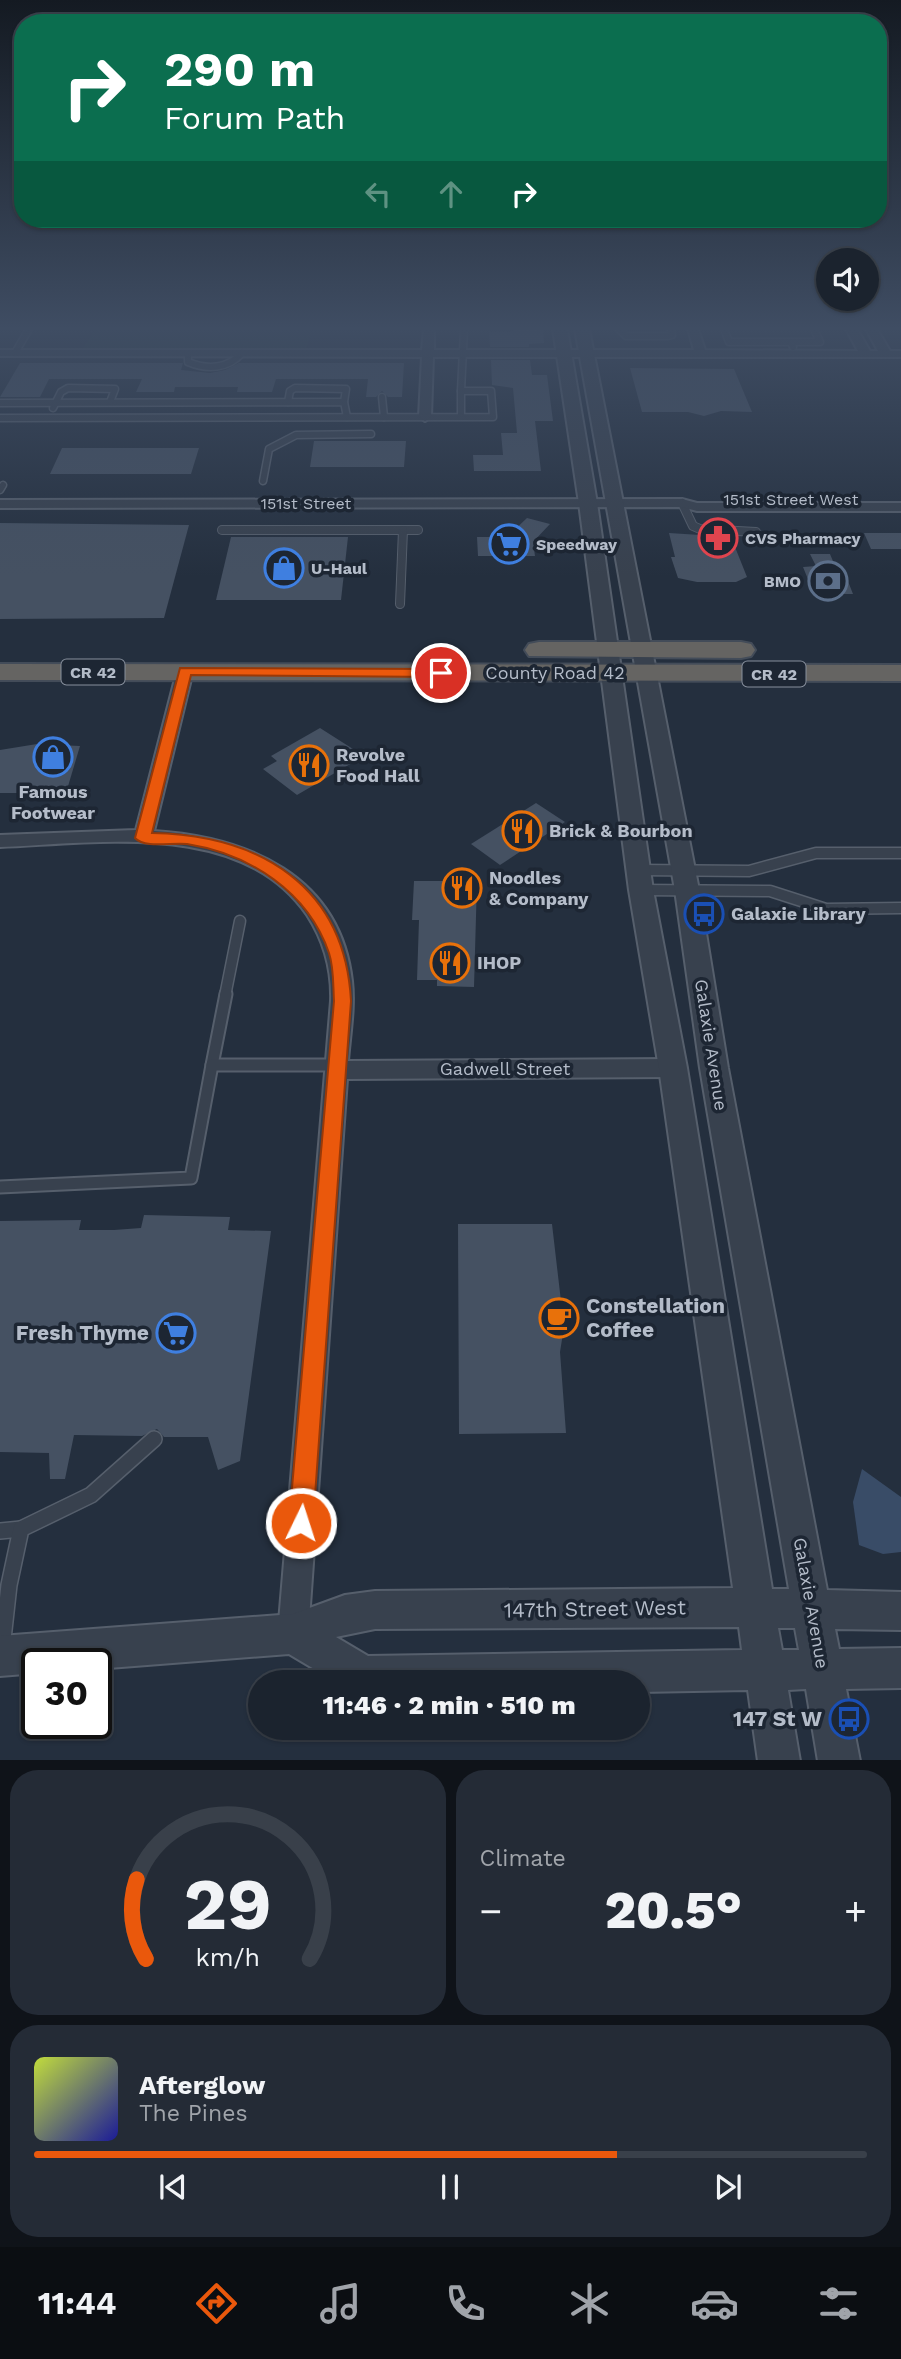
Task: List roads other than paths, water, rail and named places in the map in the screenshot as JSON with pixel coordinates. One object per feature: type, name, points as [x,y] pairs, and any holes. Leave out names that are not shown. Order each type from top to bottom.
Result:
[{"type":"highway","name":"County Road 42","points":[[644,662],[901,650]]},
{"type":"highway","name":"County Road 42","points":[[0,653],[644,662],[901,673]]},
{"type":"highway","name":"County Road 42","points":[[0,672],[608,662]]},
{"type":"street","points":[[425,411],[425,417]]},
{"type":"street","points":[[573,411],[588,503],[640,880],[673,1068],[779,1760]]},
{"type":"street","name":"Galaxie Avenue","points":[[596,411],[685,880],[715,1068],[839,1760]]},
{"type":"street","name":"151st Street West","points":[[682,503],[695,499],[901,499]]},
{"type":"street","name":"151st Street","points":[[0,504],[612,503]]},
{"type":"street","name":"151st Street West","points":[[612,503],[682,503],[697,507],[901,507]]},
{"type":"street","points":[[143,838],[185,671]]},
{"type":"street","points":[[0,841],[185,839],[242,853],[275,870],[317,909],[337,953],[343,994],[293,1634],[364,1676],[901,1668]]},
{"type":"street","name":"Gadwell Street","points":[[337,1067],[673,1068]]},
{"type":"street","name":"147th Street West","points":[[0,1656],[293,1634],[345,1614],[375,1610],[901,1611]]},
{"type":"lane","points":[[50,418],[52,411]]},
{"type":"lane","points":[[346,411],[347,417]]},
{"type":"lane","points":[[383,411],[384,417]]},
{"type":"lane","points":[[461,411],[461,417]]},
{"type":"lane","points":[[0,418],[493,417],[493,411]]},
{"type":"lane","points":[[263,481],[269,449],[296,435],[371,434]]},
{"type":"lane","points":[[682,503],[692,523],[700,529],[756,532]]},
{"type":"lane","points":[[222,530],[418,530]]},
{"type":"lane","points":[[400,604],[403,530]]},
{"type":"lane","points":[[640,880],[685,880],[749,871],[816,853],[901,853]]},
{"type":"lane","points":[[640,880],[685,880],[770,891],[826,908],[901,908]]},
{"type":"lane","points":[[0,1187],[191,1178],[240,920]]},
{"type":"lane","points":[[212,1065],[337,1067]]},
{"type":"lane","points":[[0,1531],[21,1529],[91,1495],[154,1439]]},
{"type":"lane","points":[[0,1656],[9,1585],[21,1529]]},
{"type":"water","points":[[862,1469],[901,1497],[901,1552],[883,1554],[859,1545],[853,1502]]},
{"type":"place","name":"CVS Pharmacy","points":[[718,538]]},
{"type":"place","name":"Speedway","points":[[509,544]]},
{"type":"place","name":"U-Haul","points":[[284,568]]},
{"type":"place","name":"BMO","points":[[828,581]]},
{"type":"place","name":"Famous Footwear","points":[[53,757]]},
{"type":"place","name":"Revolve Food Hall","points":[[309,765]]},
{"type":"place","name":"Brick & Bourbon","points":[[522,831]]},
{"type":"place","name":"Noodles & Company","points":[[462,888]]},
{"type":"place","name":"Galaxie Library","points":[[704,914]]},
{"type":"place","name":"IHOP","points":[[450,963]]},
{"type":"place","name":"Constellation Coffee","points":[[559,1318]]},
{"type":"place","name":"Fresh Thyme","points":[[176,1333]]},
{"type":"place","name":"147 St W","points":[[849,1719]]}]
